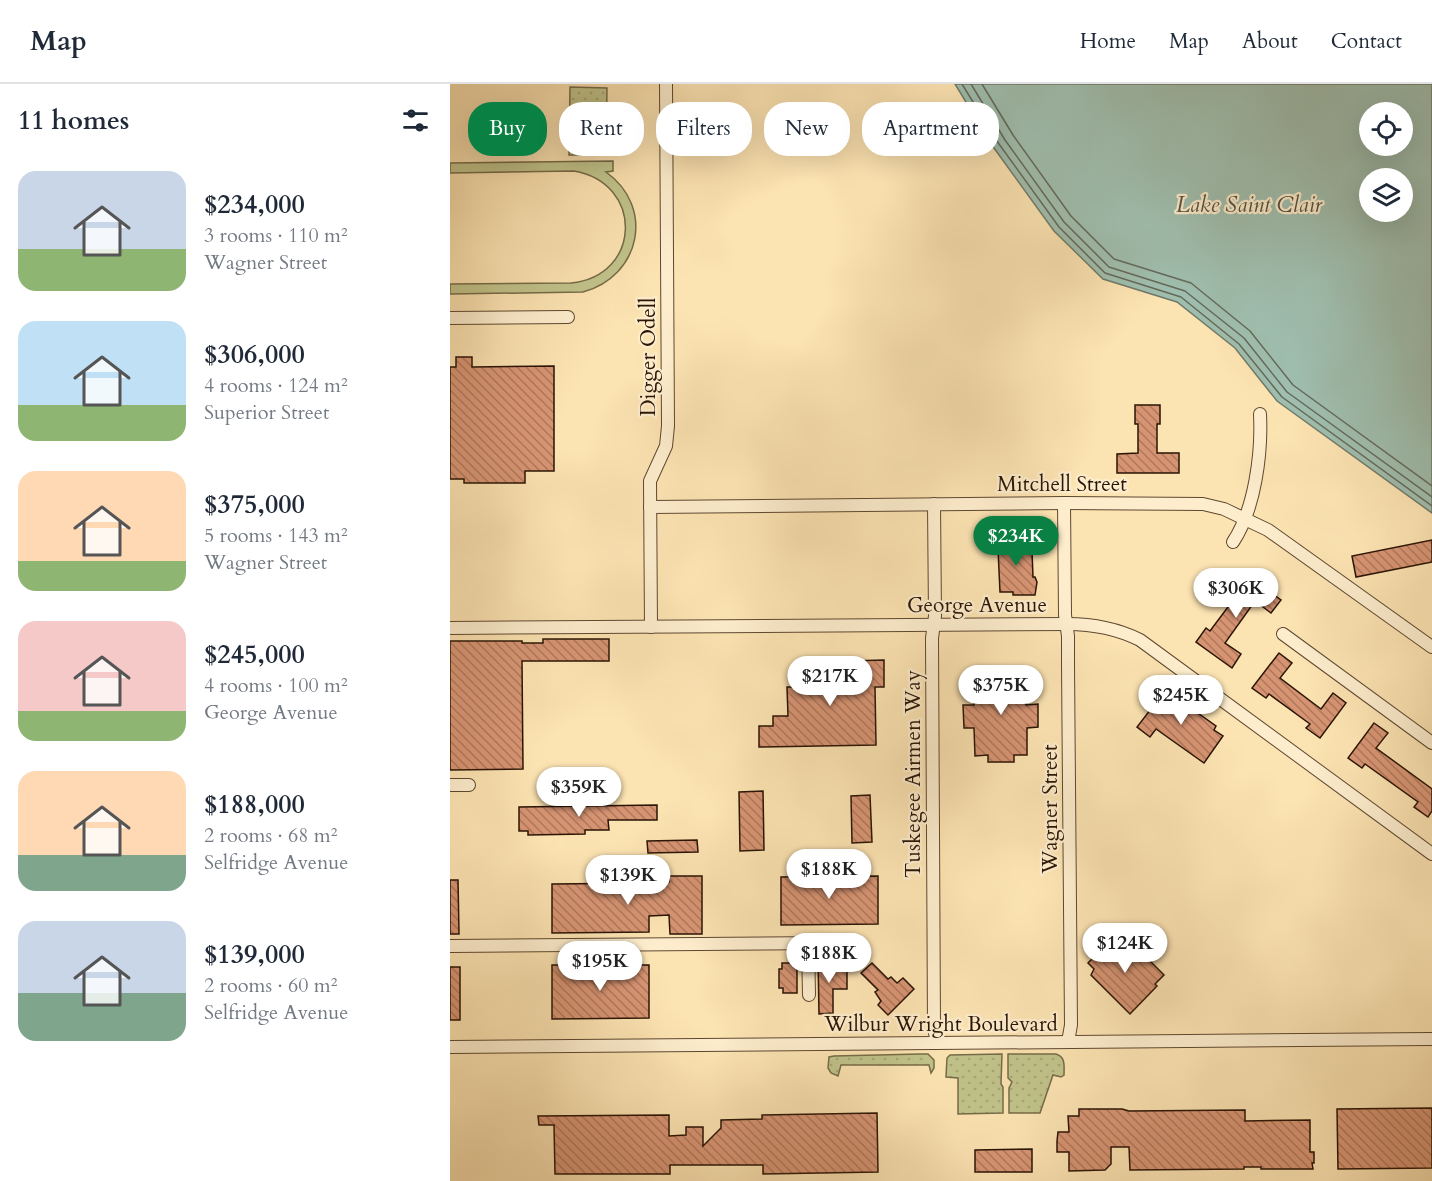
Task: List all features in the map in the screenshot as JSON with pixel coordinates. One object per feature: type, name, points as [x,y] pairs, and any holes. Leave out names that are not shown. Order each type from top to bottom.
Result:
[{"type":"street","name":"Digger Odell","points":[[651,627],[650,482],[666,446],[668,426],[666,84]]},
{"type":"street","points":[[450,318],[568,317]]},
{"type":"street","points":[[1233,542],[1246,519],[1254,489],[1261,425],[1260,414]]},
{"type":"street","name":"Wagner Street","points":[[1064,503],[1071,1015],[1068,1042]]},
{"type":"street","name":"Tuskegee Airmen Way","points":[[934,504],[934,1028],[937,1043]]},
{"type":"street","name":"Mitchell Street","points":[[650,507],[1209,504],[1268,530],[1432,647]]},
{"type":"street","name":"George Avenue","points":[[450,628],[1066,624],[1103,627],[1140,640],[1432,854]]},
{"type":"street","points":[[1283,634],[1432,742]]},
{"type":"street","points":[[450,785],[469,785]]},
{"type":"street","points":[[808,943],[809,995]]},
{"type":"street","points":[[450,946],[832,943]]},
{"type":"street","name":"Wilbur Wright Boulevard","points":[[450,1047],[1432,1039]]},
{"type":"green space","points":[[570,87],[607,88],[607,102],[570,102]]},
{"type":"green space","points":[[613,161],[613,171],[606,172],[621,187],[631,203],[636,221],[635,239],[629,256],[618,271],[603,284],[583,292],[450,294],[450,284],[571,283],[594,277],[611,264],[622,248],[625,229],[623,210],[613,193],[597,179],[574,171],[450,173],[450,163]]},
{"type":"green space","points":[[928,1054],[934,1060],[931,1073],[929,1065],[841,1065],[838,1076],[831,1073],[828,1068],[829,1057],[834,1056]]},
{"type":"green space","points":[[1002,1054],[1003,1113],[958,1114],[958,1078],[946,1077],[947,1058],[950,1055]]},
{"type":"green space","points":[[1008,1054],[1056,1054],[1063,1060],[1064,1075],[1061,1077],[1053,1075],[1040,1113],[1009,1113],[1009,1088],[1012,1082],[1008,1078]]},
{"type":"water","name":"Lake Saint Clair","points":[[955,84],[1432,84],[1432,513],[1277,401],[1235,348],[1177,302],[1103,279],[1054,231],[999,155],[999,102],[966,102]]},
{"type":"building","points":[[456,357],[472,357],[472,367],[554,366],[554,471],[525,471],[525,483],[464,483],[464,479],[450,479],[450,367],[456,367]]},
{"type":"building","points":[[1135,405],[1160,405],[1160,424],[1157,424],[1157,453],[1179,453],[1179,473],[1117,473],[1117,454],[1138,453],[1138,424],[1135,424]]},
{"type":"building","points":[[1012,534],[1025,534],[1025,549],[1032,551],[1033,577],[1037,582],[1035,595],[1013,595],[1013,592],[1000,592],[998,549],[1000,549],[1000,537],[1012,537]]},
{"type":"building","points":[[1432,540],[1432,562],[1356,577],[1352,556]]},
{"type":"building","points":[[1245,574],[1281,600],[1271,613],[1255,601],[1225,643],[1241,654],[1232,668],[1196,642],[1206,628],[1210,631],[1240,591],[1235,588]]},
{"type":"building","points":[[543,639],[609,639],[609,661],[522,661],[523,769],[450,770],[450,641],[543,643]]},
{"type":"building","points":[[1279,653],[1292,663],[1280,678],[1321,709],[1333,693],[1346,703],[1320,738],[1306,728],[1310,724],[1269,694],[1266,698],[1252,688]]},
{"type":"building","points":[[823,658],[848,658],[848,661],[884,660],[884,687],[875,687],[876,745],[759,747],[759,726],[773,726],[773,716],[788,716],[787,687],[809,687],[809,661],[823,661]]},
{"type":"building","points":[[1026,673],[1026,705],[1038,704],[1038,727],[1027,728],[1027,755],[1014,755],[1014,762],[988,762],[988,755],[975,756],[974,728],[964,728],[963,705],[974,705],[974,674]]},
{"type":"building","points":[[1157,689],[1172,700],[1175,697],[1216,726],[1214,730],[1223,736],[1204,763],[1156,729],[1150,737],[1137,727],[1154,705],[1148,701]]},
{"type":"building","points":[[1374,723],[1388,733],[1376,748],[1432,789],[1432,811],[1428,817],[1414,807],[1418,802],[1365,764],[1362,768],[1348,758]]},
{"type":"building","points":[[763,791],[764,850],[740,851],[739,792]]},
{"type":"building","points":[[870,795],[872,842],[852,843],[851,796]]},
{"type":"building","points":[[657,805],[657,820],[608,820],[609,830],[585,830],[585,834],[528,835],[528,831],[519,831],[519,807]]},
{"type":"building","points":[[697,840],[698,852],[648,853],[647,841]]},
{"type":"building","points":[[669,876],[702,876],[702,934],[670,934],[669,915],[649,916],[649,932],[552,933],[552,884],[669,882]]},
{"type":"building","points":[[878,876],[878,924],[781,925],[781,877]]},
{"type":"building","points":[[450,880],[458,880],[459,934],[450,934]]},
{"type":"building","points":[[1129,940],[1164,975],[1155,984],[1157,986],[1130,1014],[1091,975],[1094,969],[1088,963],[1109,942],[1115,948],[1117,946],[1120,949]]},
{"type":"building","points":[[818,958],[832,958],[832,969],[847,969],[847,989],[833,989],[833,1013],[819,1014]]},
{"type":"building","points":[[782,963],[797,963],[797,993],[783,993],[783,988],[779,988],[779,969],[782,969]]},
{"type":"building","points":[[872,963],[888,979],[891,977],[897,983],[903,978],[914,989],[888,1015],[878,1005],[881,1001],[875,992],[878,990],[861,973]]},
{"type":"building","points":[[552,965],[649,965],[649,1018],[552,1019]]},
{"type":"building","points":[[450,967],[460,967],[460,1020],[450,1020]]},
{"type":"building","points":[[1432,1108],[1432,1168],[1338,1169],[1337,1109]]},
{"type":"building","points":[[1079,1109],[1245,1110],[1245,1121],[1310,1120],[1310,1152],[1314,1152],[1313,1169],[1244,1167],[1244,1169],[1130,1170],[1129,1147],[1111,1147],[1111,1164],[1105,1170],[1069,1171],[1069,1152],[1057,1152],[1058,1132],[1069,1132],[1068,1116],[1079,1116]]},
{"type":"building","points":[[877,1113],[878,1172],[763,1174],[763,1165],[670,1165],[670,1174],[555,1174],[554,1125],[539,1125],[538,1116],[669,1115],[669,1136],[686,1135],[686,1127],[703,1127],[703,1146],[721,1128],[721,1120],[762,1119],[762,1115]]},
{"type":"building","points":[[1032,1149],[1032,1172],[975,1172],[975,1150]]}]
